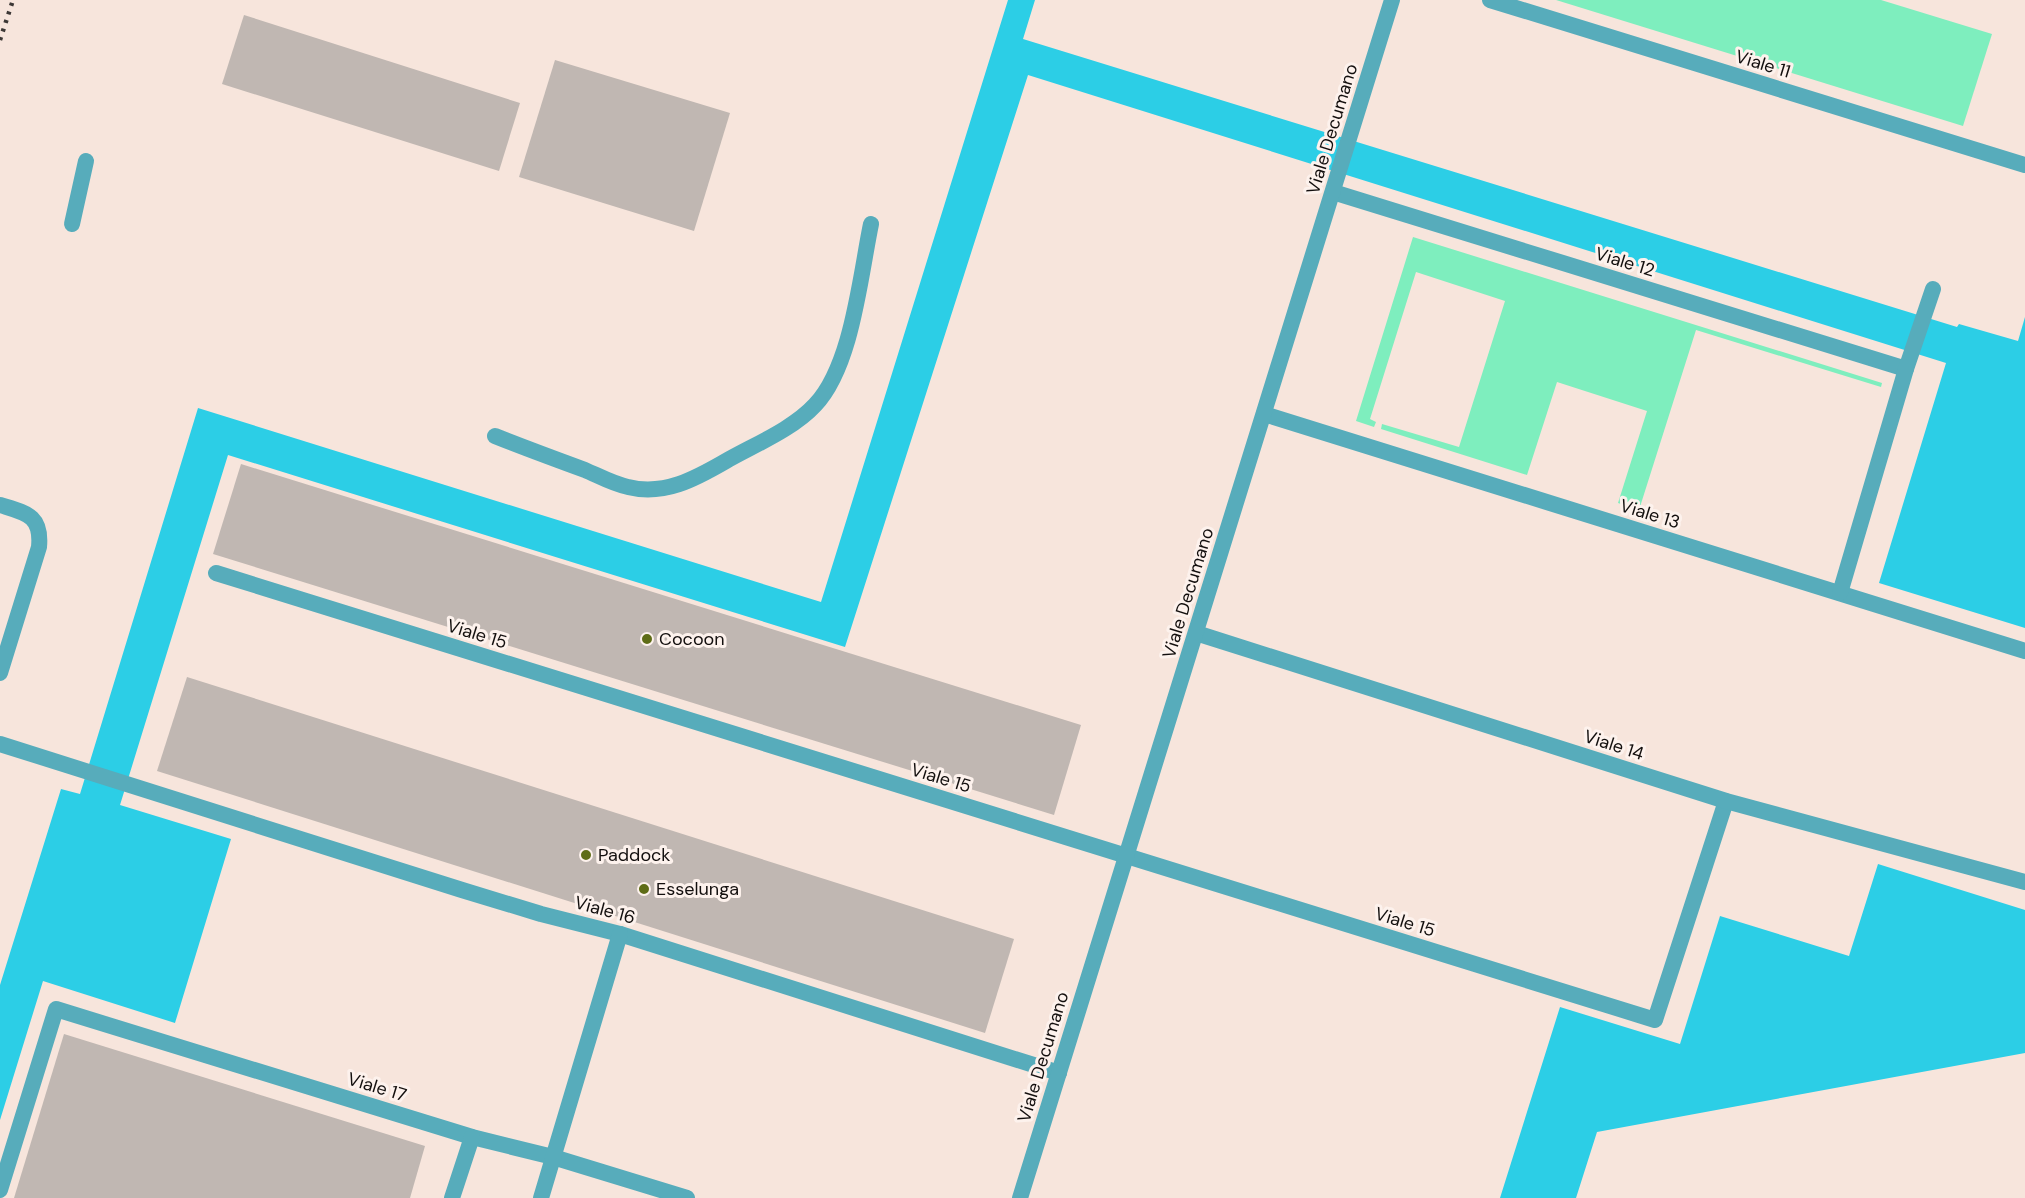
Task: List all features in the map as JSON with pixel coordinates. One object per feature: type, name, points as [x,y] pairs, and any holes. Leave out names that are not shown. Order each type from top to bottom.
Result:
[{"type":"lane","name":"Viale Decumano","points":[[1020,1198],[1392,0]]},
{"type":"lane","name":"Viale 11","points":[[1490,0],[2025,165]]},
{"type":"lane","points":[[72,224],[86,161]]},
{"type":"lane","name":"Viale 12","points":[[1333,192],[1906,369]]},
{"type":"lane","points":[[495,436],[628,487],[654,489],[678,486],[697,477],[796,421],[814,407],[828,389],[840,363],[852,317],[871,224]]},
{"type":"lane","points":[[1840,593],[1906,369],[1933,290]]},
{"type":"lane","name":"Viale 13","points":[[1264,414],[2025,651]]},
{"type":"lane","points":[[0,505],[27,513],[37,523],[40,535],[39,547],[0,674]]},
{"type":"lane","name":"Viale 15","points":[[216,573],[1655,1020],[1726,801]]},
{"type":"lane","name":"Viale 14","points":[[1196,633],[1726,801],[2025,882]]},
{"type":"lane","name":"Viale 16","points":[[0,744],[462,890],[541,914],[620,934],[1059,1073]]},
{"type":"lane","points":[[541,1198],[620,934]]},
{"type":"lane","name":"Viale 17","points":[[0,1190],[56,1009],[472,1137],[553,1157],[687,1198]]},
{"type":"lane","points":[[452,1198],[472,1137]]},
{"type":"shaded area","points":[[0,0],[2025,0],[2025,1198],[0,1198]]},
{"type":"green space","points":[[1556,0],[1881,0],[1992,34],[1963,126]]},
{"type":"green space","points":[[1413,237],[1882,383],[1881,387],[1696,330],[1639,510],[1618,503],[1647,411],[1557,382],[1527,475],[1381,429],[1382,424],[1459,447],[1505,301],[1416,272],[1370,419],[1376,422],[1374,427],[1356,421]]},
{"type":"water","points":[[1008,0],[1035,0],[1023,39],[1957,327],[1959,324],[2018,341],[2025,317],[2025,628],[1879,583],[1946,363],[1028,75],[845,647],[228,455],[120,805],[231,839],[175,1023],[43,981],[0,1120],[0,985],[61,789],[80,794],[198,408],[821,602]]},
{"type":"water","points":[[1878,864],[2025,910],[2025,1053],[1597,1132],[1576,1198],[1500,1198],[1560,1007],[1680,1044],[1720,916],[1849,956]]},
{"type":"building","points":[[244,15],[520,103],[499,171],[222,84]]},
{"type":"building","points":[[555,60],[730,113],[694,231],[519,177]]},
{"type":"building","name":"Cocoon","points":[[241,464],[1081,725],[1054,815],[213,554]]},
{"type":"building","name":"Paddock","points":[[187,677],[1014,939],[985,1033],[157,771]]},
{"type":"building","points":[[64,1034],[425,1146],[410,1198],[14,1198]]},
{"type":"railway","points":[[0,40],[13,0]]},
{"type":"place","name":"Cocoon","points":[[647,639]]},
{"type":"place","name":"Paddock","points":[[586,855]]},
{"type":"place","name":"Esselunga","points":[[644,889]]}]
